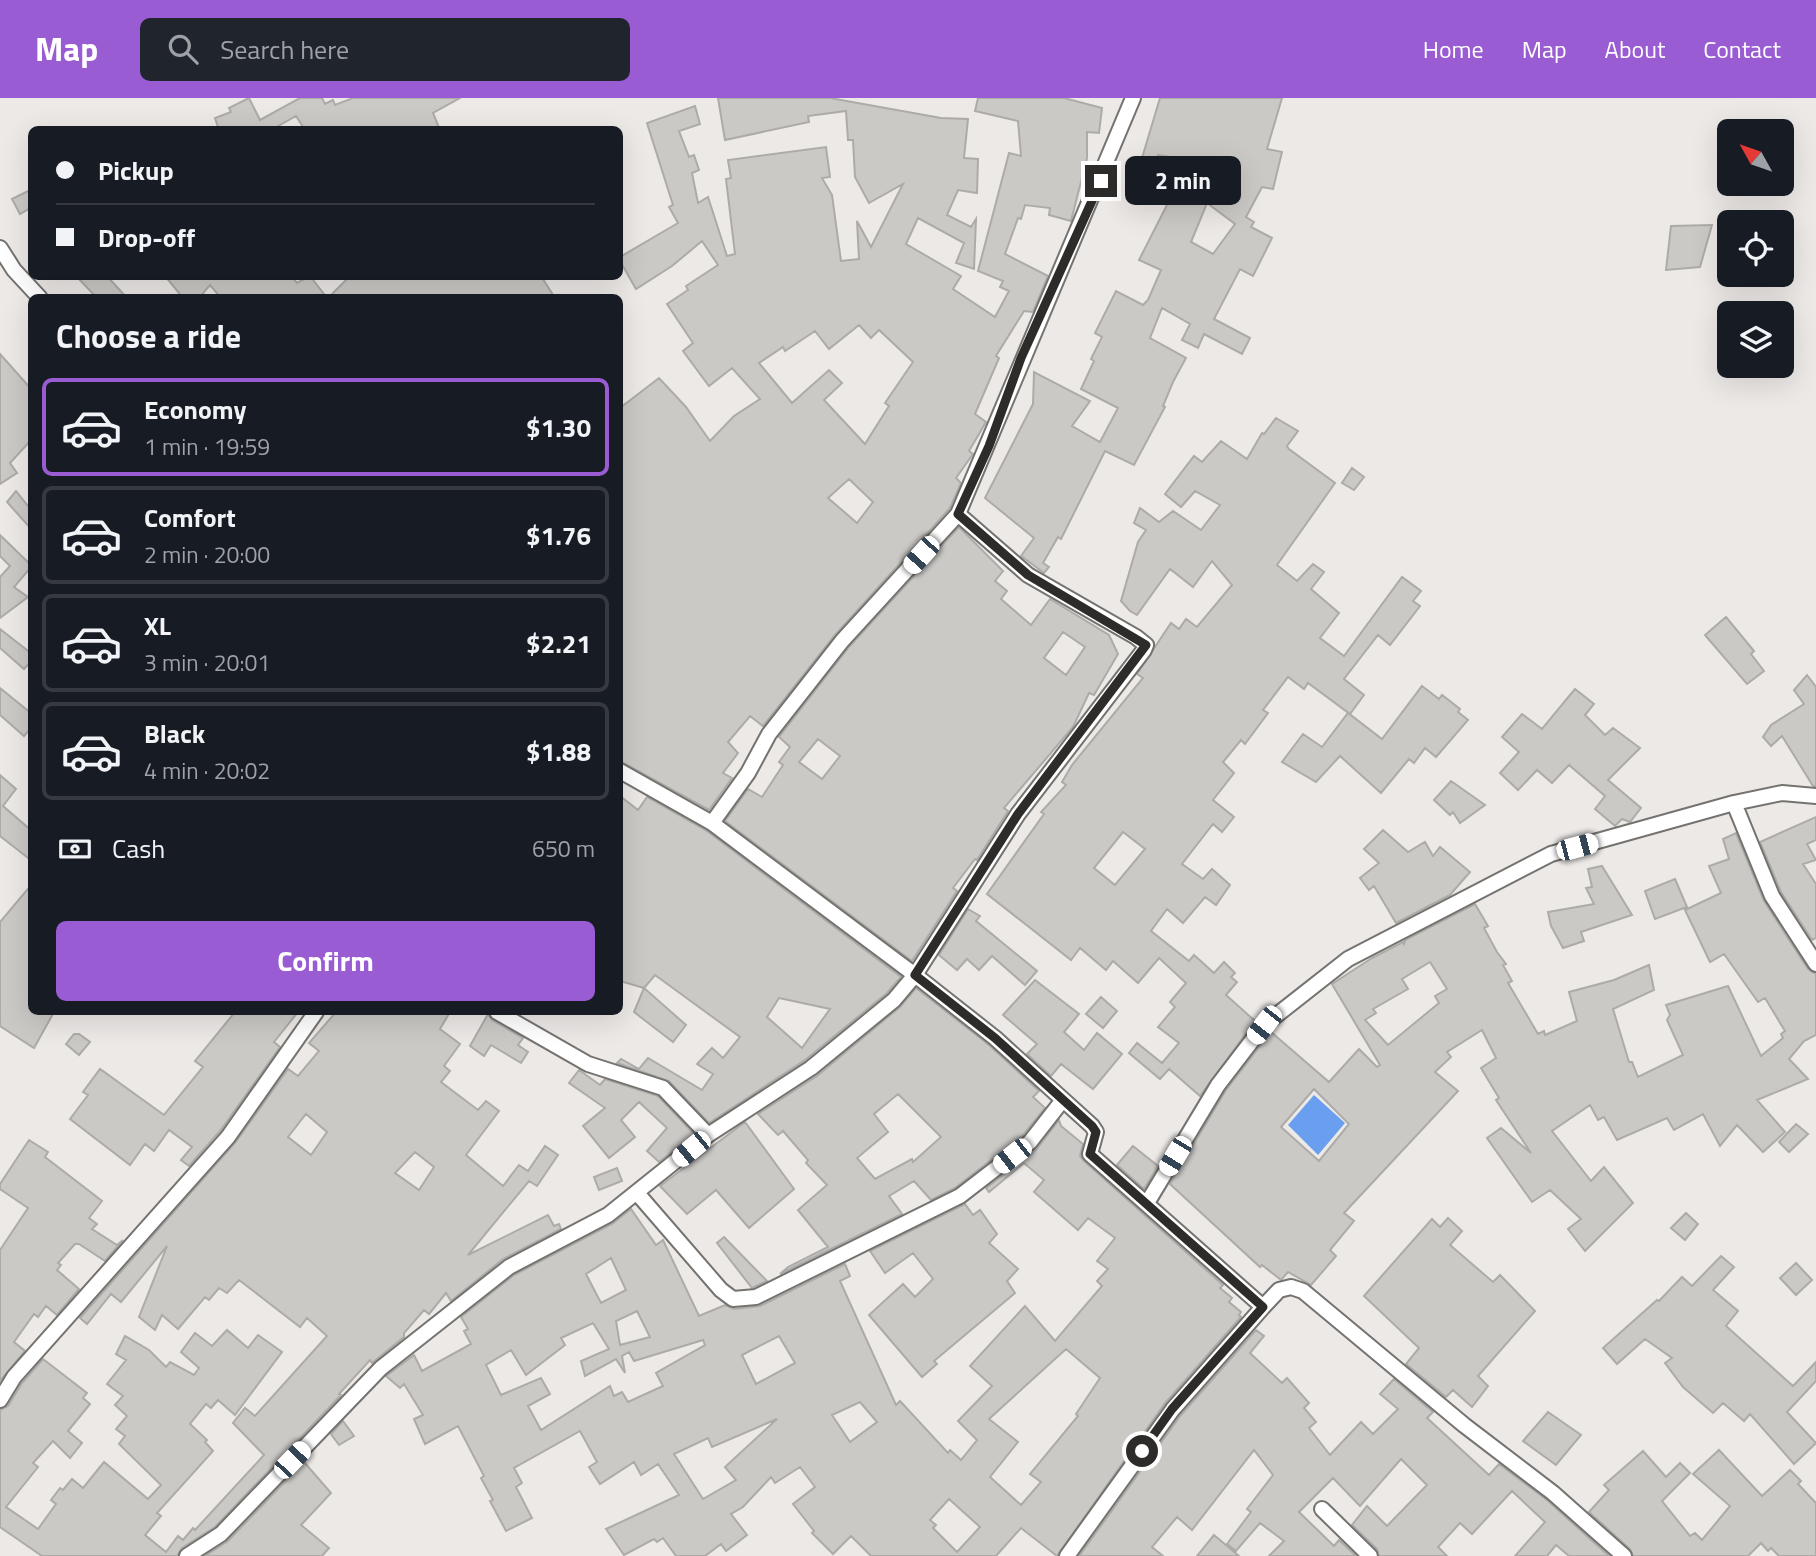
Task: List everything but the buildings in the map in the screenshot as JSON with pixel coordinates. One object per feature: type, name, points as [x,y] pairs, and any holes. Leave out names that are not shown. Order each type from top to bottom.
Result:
[{"type":"street","points":[[712,823],[748,773],[769,734],[842,641],[958,514],[1133,98]]},
{"type":"street","points":[[0,248],[14,270],[36,294]]},
{"type":"street","points":[[187,1556],[221,1534],[382,1368],[509,1267],[608,1215],[708,1135],[811,1068],[894,1000],[915,975],[1018,814],[1146,645],[1028,575],[958,514]]},
{"type":"street","points":[[623,773],[712,823],[995,1038],[1096,1132],[1090,1154],[1263,1307]]},
{"type":"street","points":[[1147,1203],[1218,1085],[1264,1025],[1348,958],[1551,854],[1734,803],[1782,793],[1816,796]]},
{"type":"street","points":[[1734,803],[1772,896],[1816,964]]},
{"type":"street","points":[[0,1400],[14,1377],[228,1137],[314,1015]]},
{"type":"street","points":[[502,1015],[588,1064],[663,1088],[708,1135]]},
{"type":"street","points":[[637,1193],[721,1290],[739,1300],[751,1295],[756,1297],[960,1196],[1030,1142],[1062,1101]]},
{"type":"street","points":[[1067,1556],[1172,1409],[1279,1290],[1291,1287],[1303,1291],[1464,1425],[1553,1493],[1624,1556]]},
{"type":"street","points":[[1322,1509],[1370,1556]]},
{"type":"water","points":[[1314,1095],[1345,1123],[1318,1155],[1288,1125]]},
{"type":"route","points":[[1101,181],[1021,358],[989,446],[958,514],[1028,575],[1146,645],[1018,814],[915,975],[995,1038],[1092,1126],[1096,1138],[1089,1149],[1090,1154],[1263,1307],[1172,1409],[1142,1451]]}]
